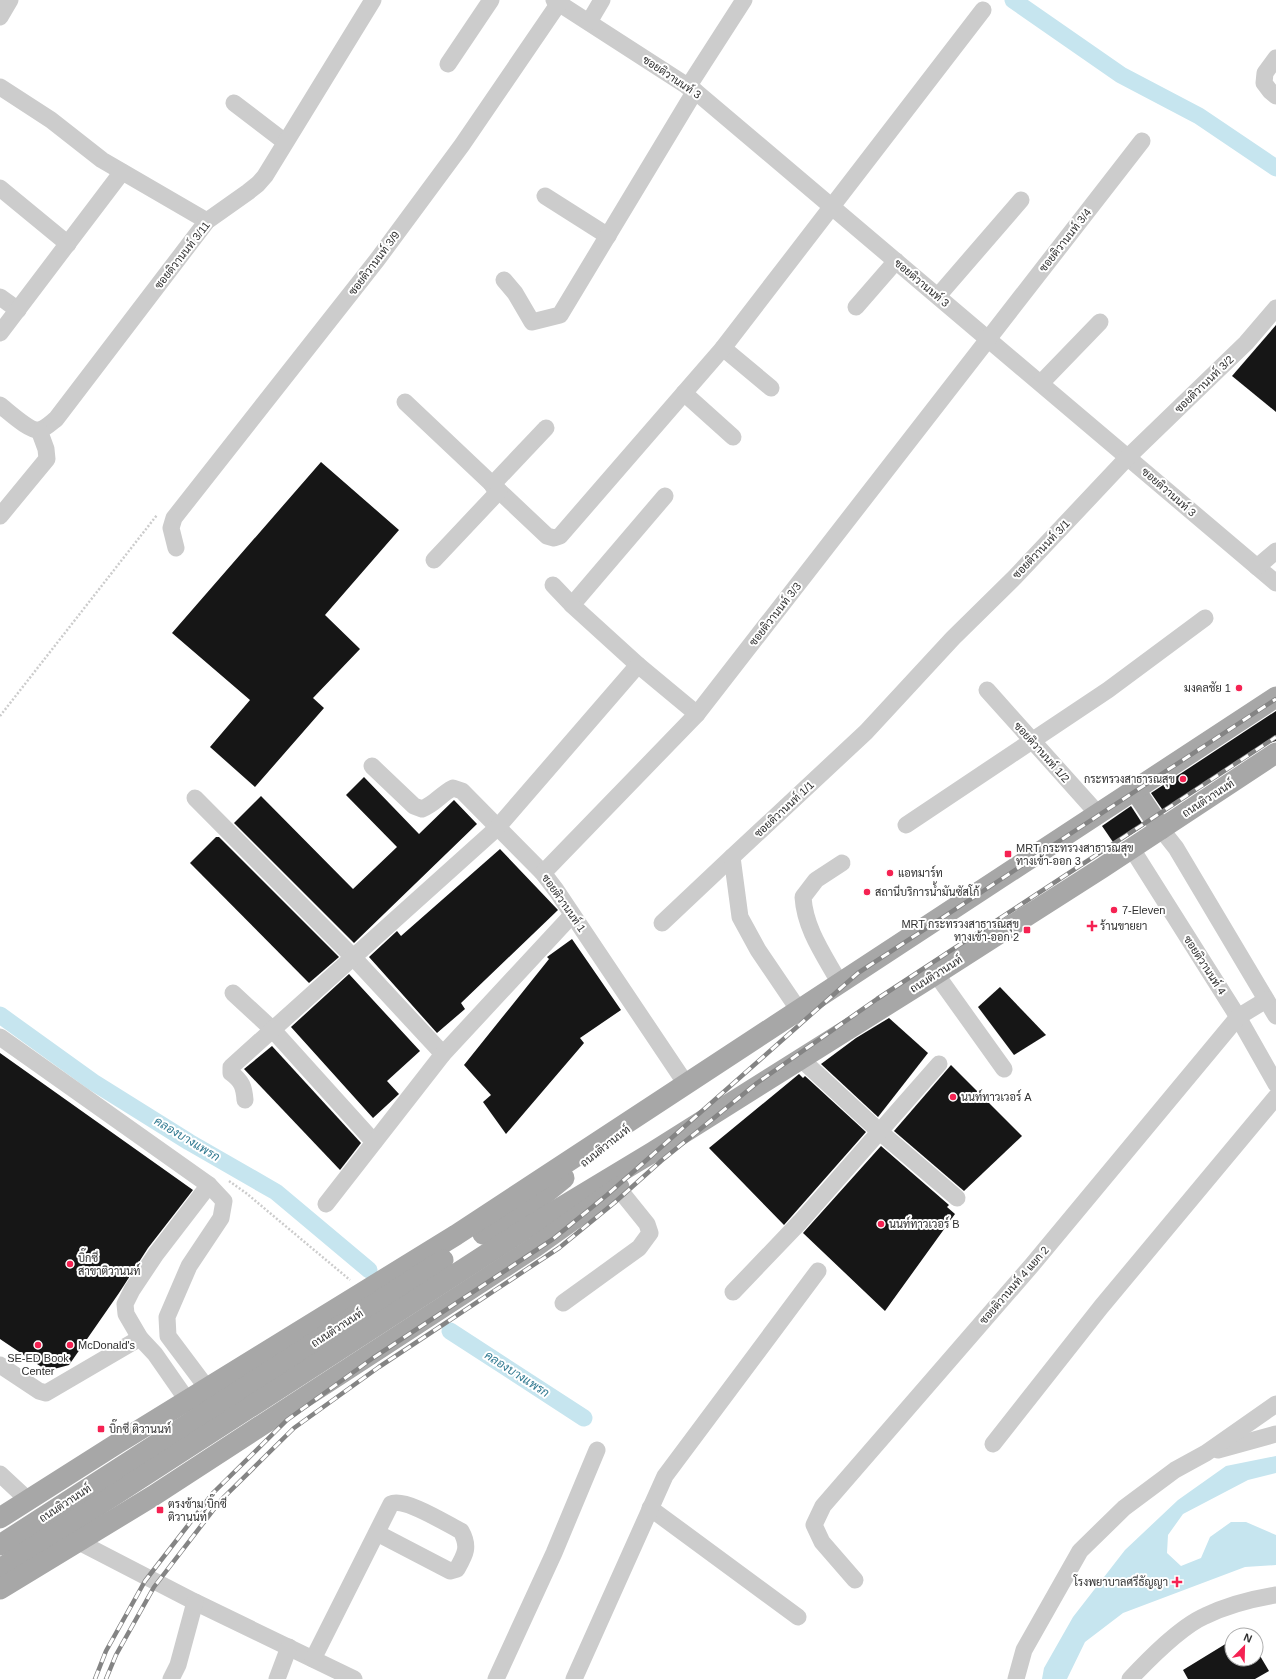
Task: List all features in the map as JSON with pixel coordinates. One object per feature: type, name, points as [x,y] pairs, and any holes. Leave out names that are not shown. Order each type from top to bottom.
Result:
[{"type":"main road","name":"ถนนติวานนท์","points":[[0,1518],[187,1400],[456,1235],[839,982],[1276,697]]},
{"type":"main road","name":"ถนนติวานนท์","points":[[0,1545],[653,1152],[1132,849],[1276,753]]},
{"type":"main road","points":[[1135,790],[1161,829]]},
{"type":"main road","name":"ถนนติวานนท์","points":[[0,1569],[240,1401],[537,1200],[665,1098]]},
{"type":"main road","name":"ถนนติวานนท์","points":[[0,1590],[154,1496],[535,1247],[618,1188],[653,1152]]},
{"type":"street","points":[[0,17],[10,0]]},
{"type":"street","name":"ซอยติวานนท์ 3/11","points":[[39,430],[46,428],[56,419],[208,221],[258,184],[286,142],[373,0]]},
{"type":"street","points":[[448,64],[491,0]]},
{"type":"street","points":[[589,22],[602,0]]},
{"type":"street","points":[[504,280],[515,293],[532,322],[560,315],[608,236],[691,89],[744,0]]},
{"type":"street","name":"ซอยติวานนท์ 3","points":[[557,2],[691,89],[988,338],[1276,583]]},
{"type":"street","name":"ซอยติวานนท์ 3/9","points":[[176,548],[171,528],[178,513],[377,260],[462,145],[557,2]]},
{"type":"street","points":[[405,402],[547,536],[554,538],[560,536],[723,348],[983,10]]},
{"type":"street","points":[[1276,58],[1265,73],[1264,83],[1276,96]]},
{"type":"street","points":[[0,87],[51,120],[86,149],[122,172],[208,221]]},
{"type":"street","points":[[234,103],[286,142]]},
{"type":"street","name":"ซอยติวานนท์ 3/4","points":[[988,338],[1142,141]]},
{"type":"street","points":[[0,333],[122,172]]},
{"type":"street","points":[[0,188],[68,244]]},
{"type":"street","points":[[545,196],[608,236]]},
{"type":"street","points":[[938,296],[1021,200]]},
{"type":"street","points":[[856,307],[896,261]]},
{"type":"street","points":[[0,297],[18,310]]},
{"type":"street","name":"ซอยติวานนท์ 3/2","points":[[1128,457],[1246,343],[1276,308]]},
{"type":"street","points":[[1041,383],[1100,322]]},
{"type":"street","name":"ซอยติวานนท์ 3/3","points":[[542,873],[696,714],[988,338]]},
{"type":"street","points":[[723,348],[771,388]]},
{"type":"street","points":[[684,393],[733,436]]},
{"type":"street","points":[[0,405],[30,428],[39,430],[46,448],[47,459],[0,516]]},
{"type":"street","points":[[434,560],[546,428]]},
{"type":"street","name":"ซอยติวานนท์ 3/1","points":[[953,638],[1015,577],[1128,457]]},
{"type":"street","points":[[572,605],[665,496]]},
{"type":"street","points":[[1257,567],[1276,551]]},
{"type":"street","points":[[553,585],[572,605],[638,665],[696,714]]},
{"type":"street","points":[[906,824],[1108,690],[1205,618]]},
{"type":"street","name":"ซอยติวานนท์ 1/1","points":[[662,923],[866,732],[953,638]]},
{"type":"street","points":[[245,1100],[244,1088],[240,1080],[231,1073],[231,1067],[497,828],[638,665]]},
{"type":"street","name":"ซอยติวานนท์ 1/2","points":[[987,690],[1098,814]]},
{"type":"street","name":"ซอยติวานนท์ 1","points":[[372,766],[414,806],[422,810],[432,805],[445,792],[453,788],[462,790],[542,873],[556,890],[686,1084]]},
{"type":"street","points":[[195,798],[353,957],[443,1054]]},
{"type":"street","points":[[1161,829],[1176,848],[1276,1016]]},
{"type":"street","name":"ซอยติวานนท์ 4","points":[[1132,849],[1238,1017],[1276,1084]]},
{"type":"street","points":[[732,857],[740,916],[758,950],[798,1009]]},
{"type":"street","points":[[839,982],[816,940],[804,914],[803,897],[816,880],[842,863]]},
{"type":"street","points":[[326,1204],[443,1054],[572,915]]},
{"type":"street","points":[[936,974],[1004,1069]]},
{"type":"street","points":[[233,993],[272,1029],[374,1142]]},
{"type":"street","name":"ซอยติวานนท์ 4 แยก 2","points":[[855,1580],[822,1542],[814,1525],[823,1506],[1032,1265],[1238,1017],[1266,1000]]},
{"type":"street","points":[[0,1037],[209,1186],[224,1200],[221,1218],[189,1266],[167,1317],[168,1336],[207,1388]]},
{"type":"street","points":[[801,1059],[880,1132],[957,1198]]},
{"type":"street","points":[[733,1292],[800,1222],[939,1064]]},
{"type":"street","points":[[993,1444],[1101,1307],[1276,1097]]},
{"type":"street","points":[[187,1400],[155,1354],[140,1338],[126,1314],[125,1304],[132,1290],[156,1254],[209,1186]]},
{"type":"street","points":[[563,1303],[639,1248],[650,1233],[647,1224],[618,1188]]},
{"type":"street","points":[[574,1679],[665,1476],[818,1271]]},
{"type":"street","points":[[0,1365],[32,1388],[46,1393],[140,1338]]},
{"type":"street","points":[[1016,1679],[1024,1650],[1080,1551],[1124,1508],[1175,1470],[1206,1453],[1276,1404]]},
{"type":"street","points":[[1206,1453],[1276,1434]]},
{"type":"street","points":[[496,1679],[554,1552],[598,1450]]},
{"type":"street","points":[[0,1474],[28,1500]]},
{"type":"street","points":[[313,1659],[391,1504],[396,1502],[407,1504],[462,1531],[466,1539],[467,1553],[457,1569],[450,1571],[377,1533]]},
{"type":"street","points":[[650,1508],[798,1617]]},
{"type":"street","points":[[79,1542],[195,1602],[354,1679]]},
{"type":"street","points":[[1130,1679],[1168,1641],[1204,1616],[1244,1601],[1276,1595]]},
{"type":"street","points":[[172,1679],[178,1665],[195,1602]]},
{"type":"street","points":[[277,1679],[289,1647]]},
{"type":"path","points":[[0,716],[163,508],[178,513]]},
{"type":"water","points":[[1276,1456],[1276,1473],[1248,1480],[1183,1514],[1168,1535],[1167,1553],[1181,1566],[1201,1558],[1210,1537],[1231,1522],[1246,1522],[1276,1535],[1276,1565],[1245,1567],[1123,1613],[1085,1642],[1067,1679],[1042,1679],[1044,1668],[1073,1617],[1125,1550],[1178,1500],[1226,1466]]},
{"type":"building","points":[[1276,325],[1276,412],[1232,376]]},
{"type":"building","points":[[321,462],[399,530],[325,615],[360,649],[313,698],[324,708],[255,787],[210,747],[250,700],[172,633]]},
{"type":"building","points":[[1276,711],[1276,741],[1269,743],[1164,812],[1151,793]]},
{"type":"building","points":[[364,777],[419,834],[454,800],[477,824],[354,943],[234,823],[261,796],[353,889],[397,847],[346,795]]},
{"type":"building","points":[[1131,806],[1144,826],[1115,845],[1102,826]]},
{"type":"building","points":[[216,837],[219,837],[339,957],[309,983],[190,863]]},
{"type":"building","points":[[500,849],[558,910],[461,1003],[465,1009],[437,1033],[369,957],[397,931],[401,936]]},
{"type":"building","points":[[572,939],[621,1010],[580,1038],[584,1043],[506,1134],[483,1102],[491,1095],[464,1065],[549,959],[547,957]]},
{"type":"building","points":[[349,974],[420,1051],[387,1081],[399,1094],[373,1118],[291,1027]]},
{"type":"building","points":[[1000,987],[1046,1035],[1014,1055],[978,1007]]},
{"type":"building","points":[[889,1018],[928,1053],[878,1117],[821,1064],[856,1038]]},
{"type":"building","points":[[272,1046],[361,1143],[340,1170],[244,1069]]},
{"type":"building","name":"บิ๊กซี สาขาติวานนท์","points":[[0,1053],[193,1190],[148,1248],[69,1365],[54,1369],[43,1368],[0,1339]]},
{"type":"building","name":"นนท์ทาวเวอร์ A","points":[[951,1065],[1022,1136],[964,1191],[894,1131]]},
{"type":"building","points":[[799,1074],[803,1078],[805,1076],[866,1132],[784,1225],[709,1148]]},
{"type":"building","name":"นนท์ทาวเวอร์ B","points":[[881,1146],[949,1205],[947,1207],[955,1214],[885,1311],[803,1233]]},
{"type":"building","points":[[1224,1645],[1224,1667],[1264,1667],[1264,1663],[1269,1671],[1255,1679],[1188,1679],[1183,1670]]},
{"type":"waterway","points":[[1013,0],[1121,75],[1199,116],[1276,168]]},
{"type":"waterway","name":"คลองบางแพรก","points":[[0,1015],[93,1082],[189,1142],[276,1192],[369,1270]]},
{"type":"waterway","name":"คลองบางแพรก","points":[[450,1331],[584,1418]]},
{"type":"railway","points":[[95,1679],[106,1651],[145,1581],[213,1493],[287,1420],[373,1358],[553,1239],[607,1195],[858,973],[1276,699]]},
{"type":"railway","points":[[106,1679],[116,1655],[154,1587],[221,1500],[294,1428],[379,1367],[559,1248],[614,1203],[661,1161],[757,1083],[877,999],[1276,737]]},
{"type":"place","name":"มงคลชัย 1","points":[[1239,688]]},
{"type":"place","name":"กระทรวงสาธารณสุข","points":[[1183,779]]},
{"type":"place","name":"MRT กระทรวงสาธารณสุข ทางเข้า-ออก 3","points":[[1008,854]]},
{"type":"place","name":"แอทมาร์ท","points":[[890,873]]},
{"type":"place","name":"สถานีบริการน้ำมันซัสโก้","points":[[867,892]]},
{"type":"place","name":"7-Eleven","points":[[1114,910]]},
{"type":"place","name":"ร้านขายยา","points":[[1092,926]]},
{"type":"place","name":"MRT กระทรวงสาธารณสุข ทางเข้า-ออก 2","points":[[1027,930]]},
{"type":"place","name":"นนท์ทาวเวอร์ A","points":[[953,1097]]},
{"type":"place","name":"นนท์ทาวเวอร์ B","points":[[881,1224]]},
{"type":"place","name":"บิ๊กซี สาขาติวานนท์","points":[[70,1264]]},
{"type":"place","name":"SE-ED Book Center","points":[[38,1345]]},
{"type":"place","name":"McDonald's","points":[[70,1345]]},
{"type":"place","name":"บิ๊กซี ติวานนท์","points":[[101,1429]]},
{"type":"place","name":"ตรงข้าม บิ๊กซี ติวานนท์","points":[[160,1510]]},
{"type":"place","name":"โรงพยาบาลศรีธัญญา","points":[[1177,1582]]}]
